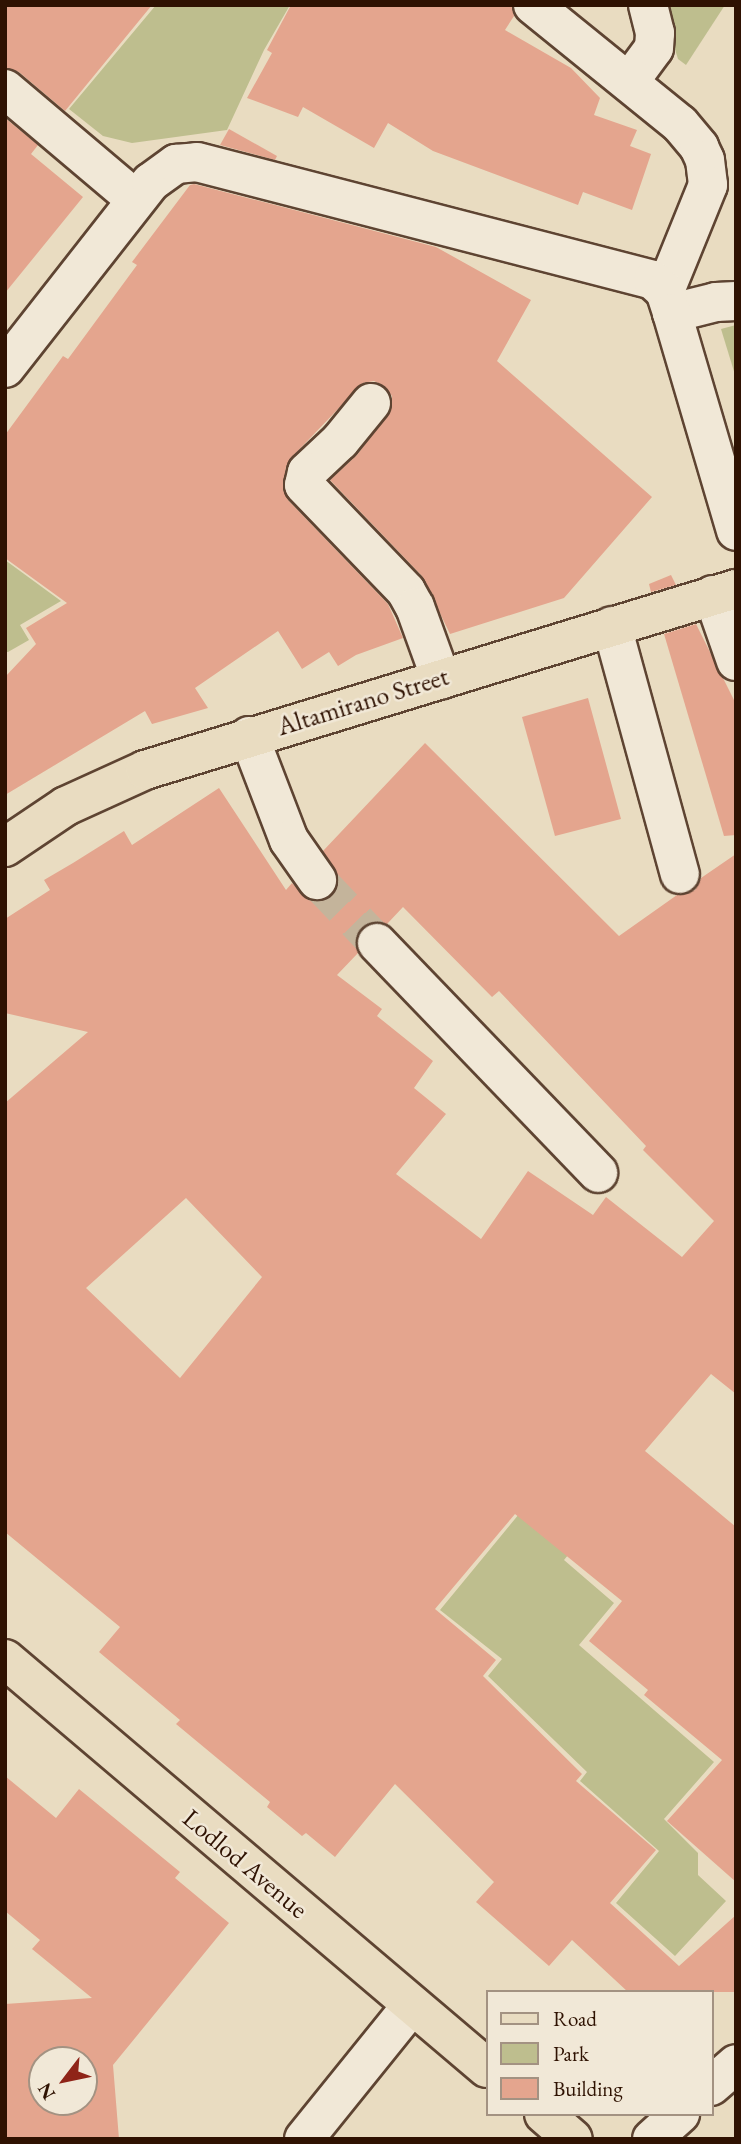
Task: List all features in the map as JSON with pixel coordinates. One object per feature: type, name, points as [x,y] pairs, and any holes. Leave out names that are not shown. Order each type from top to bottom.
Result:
[{"type":"main road","name":"Altamirano Street","points":[[5,847],[65,806],[104,786],[249,736],[724,592]]},
{"type":"main road","name":"Lodlod Avenue","points":[[5,1659],[486,2067]]},
{"type":"main road","points":[[546,2116],[573,2139]]},
{"type":"street","points":[[533,5],[691,135],[705,160],[709,185],[668,302]]},
{"type":"street","points":[[629,82],[654,48],[655,33],[648,5]]},
{"type":"street","points":[[5,89],[135,199]]},
{"type":"street","points":[[5,368],[135,199],[167,169],[186,161],[198,162],[653,280],[668,302],[736,531]]},
{"type":"street","points":[[668,302],[736,301]]},
{"type":"street","points":[[371,403],[340,441],[307,472],[304,485],[406,591],[415,607],[440,679]]},
{"type":"street","points":[[724,592],[736,661]]},
{"type":"street","points":[[612,626],[680,874]]},
{"type":"street","points":[[249,736],[289,840],[317,880]]},
{"type":"street","points":[[377,943],[598,1173]]},
{"type":"street","points":[[304,2139],[412,2006]]},
{"type":"street","points":[[713,2084],[736,2064]]},
{"type":"street","points":[[652,2139],[678,2116]]},
{"type":"green space","points":[[156,5],[290,5],[264,50],[227,130],[132,143],[103,136],[69,109]]},
{"type":"green space","points":[[661,5],[725,5],[686,65],[678,59]]},
{"type":"green space","points":[[736,325],[736,378],[721,329]]},
{"type":"green space","points":[[5,560],[61,601],[20,625],[29,640],[8,652],[5,652]]},
{"type":"green space","points":[[561,1463],[611,1502],[564,1560],[614,1603],[579,1645],[714,1762],[664,1819],[698,1853],[698,1875],[726,1901],[675,1956],[616,1903],[659,1851],[580,1781],[587,1772],[488,1676],[502,1659],[440,1610]]},
{"type":"building","points":[[5,5],[152,5],[65,111],[19,72],[5,68]]},
{"type":"building","points":[[291,5],[512,5],[514,16],[505,30],[571,68],[600,98],[594,115],[637,130],[630,146],[651,154],[632,210],[583,192],[578,205],[433,151],[388,123],[374,148],[303,107],[298,117],[247,98],[272,53],[267,50]]},
{"type":"building","points":[[5,118],[38,145],[31,154],[83,197],[5,293]]},
{"type":"building","points":[[229,129],[277,156],[275,160],[220,145]]},
{"type":"building","points":[[190,185],[436,247],[531,300],[497,361],[652,497],[564,598],[450,634],[422,576],[330,480],[357,455],[392,407],[392,396],[384,386],[374,381],[363,383],[292,457],[286,467],[283,490],[288,500],[388,604],[403,638],[356,655],[338,666],[329,652],[302,669],[278,631],[195,688],[208,708],[152,724],[145,711],[5,795],[5,677],[36,644],[26,628],[67,603],[5,558],[5,435],[63,356],[68,359],[137,265],[132,262]]},
{"type":"building","points":[[671,575],[676,585],[651,592],[649,584]]},
{"type":"building","points":[[696,624],[736,704],[736,835],[724,836],[664,634]]},
{"type":"building","points":[[588,698],[621,819],[555,836],[522,717]]},
{"type":"building","points":[[425,743],[619,936],[677,895],[695,890],[701,878],[736,854],[736,1394],[711,1374],[645,1451],[736,1527],[736,1882],[667,1821],[722,1760],[644,1695],[648,1690],[589,1641],[622,1601],[515,1514],[435,1609],[496,1660],[483,1676],[582,1774],[576,1781],[656,1850],[610,1903],[679,1966],[736,1915],[736,1992],[626,1990],[572,1940],[549,1966],[476,1902],[494,1882],[395,1784],[335,1857],[306,1833],[302,1836],[267,1807],[270,1802],[176,1724],[180,1720],[99,1652],[120,1627],[5,1532],[5,1103],[88,1032],[5,1013],[5,919],[50,890],[44,880],[124,831],[132,845],[219,788],[286,890],[292,883],[308,900],[320,902],[329,898],[337,889],[339,877],[323,851]],"holes":[[[403,907],[492,997],[499,991],[646,1146],[643,1150],[714,1221],[682,1257],[606,1197],[593,1215],[528,1171],[481,1239],[396,1174],[446,1114],[414,1088],[433,1061],[377,1016],[382,1009],[337,975],[358,953],[356,938],[361,928],[372,922],[387,924]],[[186,1198],[262,1277],[180,1378],[86,1288]]]},
{"type":"building","points":[[5,1776],[56,1818],[79,1789],[180,1872],[175,1878],[229,1923],[113,2065],[119,2139],[5,2139],[5,2004],[92,1998],[32,1949],[40,1940],[5,1911]]},
{"type":"tunnel","points":[[317,880],[377,943]]}]
